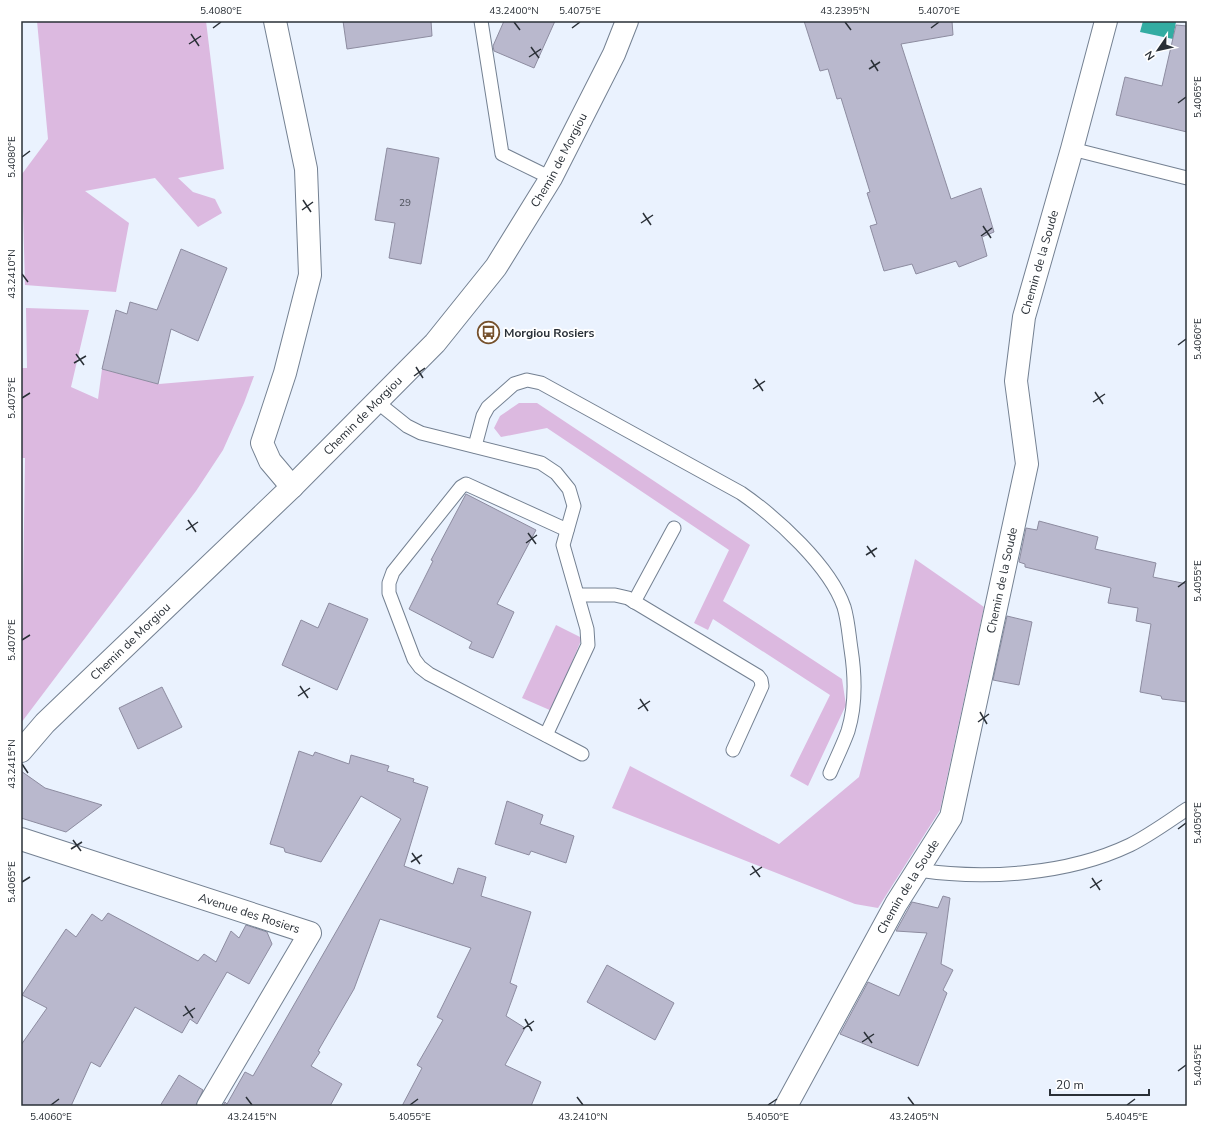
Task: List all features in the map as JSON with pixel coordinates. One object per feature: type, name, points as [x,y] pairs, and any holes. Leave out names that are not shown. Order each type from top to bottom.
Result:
[{"type":"street","points":[[275,21],[306,169],[310,274],[285,373],[262,443],[270,461],[292,487]]},
{"type":"street","name":"Chemin de Morgiou","points":[[21,751],[45,723],[292,487],[435,343],[496,267],[551,178],[614,54],[627,21]]},
{"type":"street","name":"Chemin de la Soude","points":[[786,1106],[896,904],[951,817],[1027,464],[1016,381],[1024,317],[1072,149],[1106,21]]},
{"type":"street","name":"Avenue des Rosiers","points":[[21,839],[310,933],[208,1106]]},
{"type":"lane","points":[[482,21],[502,154],[551,178]]},
{"type":"lane","points":[[1072,149],[1187,178]]},
{"type":"lane","points":[[475,446],[483,416],[488,407],[514,384],[527,380],[541,383],[742,494],[768,512],[807,551],[834,586],[844,608],[854,667],[854,698],[848,730],[830,773]]},
{"type":"lane","points":[[377,402],[407,426],[421,433],[540,464],[556,473],[569,488],[574,506],[563,545],[587,629],[588,646],[546,735]]},
{"type":"lane","points":[[567,530],[466,484],[461,487],[393,572],[389,582],[389,593],[414,659],[420,667],[429,674],[582,754]]},
{"type":"lane","points":[[634,602],[674,528]]},
{"type":"lane","points":[[578,595],[615,595],[634,602],[758,676],[761,680],[762,686],[734,750]]},
{"type":"lane","points":[[918,870],[972,876],[1016,873],[1089,860],[1130,845],[1187,809]]},
{"type":"shaded area","points":[[37,21],[206,21],[224,169],[178,178],[193,192],[215,199],[222,213],[198,227],[155,178],[85,191],[129,223],[116,292],[25,285],[22,174],[48,139]]},
{"type":"shaded area","points":[[1143,21],[1176,22],[1173,39],[1140,32]]},
{"type":"shaded area","points":[[26,308],[89,310],[71,387],[98,399],[102,369],[159,384],[254,376],[244,403],[223,450],[196,491],[21,723],[25,458],[21,458],[21,368],[27,368]]},
{"type":"shaded area","points":[[519,403],[537,403],[750,545],[723,601],[842,679],[846,705],[808,786],[790,776],[830,695],[713,619],[708,630],[694,623],[729,550],[547,428],[501,437],[494,428],[500,416]]},
{"type":"shaded area","points":[[915,559],[984,607],[940,810],[878,908],[855,904],[612,808],[630,766],[779,844],[859,777]]},
{"type":"shaded area","points":[[556,625],[582,638],[552,711],[522,698]]},
{"type":"building","points":[[343,21],[431,21],[432,36],[347,49]]},
{"type":"building","points":[[504,21],[555,21],[534,68],[494,51],[493,46]]},
{"type":"building","points":[[804,21],[952,21],[953,35],[901,44],[951,199],[981,188],[994,232],[982,237],[987,256],[959,267],[956,261],[916,274],[912,264],[884,271],[870,226],[877,224],[867,193],[870,192],[841,98],[837,99],[828,69],[820,71]]},
{"type":"building","points":[[1176,25],[1187,26],[1187,132],[1116,115],[1125,77],[1162,86]]},
{"type":"building","points":[[387,148],[439,158],[421,264],[389,258],[395,223],[375,220]]},
{"type":"building","points":[[181,249],[227,268],[198,341],[171,329],[158,384],[102,369],[116,310],[127,314],[130,302],[157,310]]},
{"type":"building","points":[[466,494],[536,530],[497,604],[514,612],[493,658],[469,648],[472,642],[409,609],[433,561],[431,560]]},
{"type":"building","points":[[1039,521],[1098,537],[1095,549],[1156,563],[1153,577],[1187,584],[1187,702],[1162,699],[1161,696],[1140,692],[1151,624],[1136,621],[1138,608],[1108,603],[1111,588],[1025,567],[1025,564],[1019,562],[1026,528],[1037,530]]},
{"type":"building","points":[[329,603],[368,619],[337,690],[282,665],[301,620],[318,628]]},
{"type":"building","points":[[1007,616],[1032,622],[1019,685],[993,680]]},
{"type":"building","points":[[162,687],[182,727],[138,749],[119,708]]},
{"type":"building","points":[[299,751],[313,756],[315,752],[349,764],[351,755],[389,766],[387,771],[414,779],[413,782],[428,787],[404,866],[453,884],[458,868],[486,877],[481,896],[531,912],[510,983],[517,986],[506,1016],[525,1028],[505,1065],[541,1082],[531,1106],[402,1106],[422,1068],[417,1065],[443,1020],[437,1017],[471,948],[380,919],[354,989],[318,1051],[320,1052],[311,1066],[342,1084],[330,1106],[223,1106],[225,1102],[227,1104],[245,1072],[253,1076],[401,819],[361,796],[321,862],[285,852],[284,848],[270,844]]},
{"type":"building","points":[[21,771],[45,788],[102,805],[66,832],[21,818]]},
{"type":"building","points":[[507,801],[543,815],[540,824],[574,836],[566,863],[531,851],[529,855],[495,844]]},
{"type":"building","points":[[943,896],[950,898],[941,964],[953,970],[943,990],[947,993],[918,1066],[840,1034],[868,982],[899,996],[927,933],[896,931],[912,902],[938,908]]},
{"type":"building","points":[[108,913],[198,961],[204,954],[216,962],[231,931],[239,938],[246,925],[267,932],[272,944],[249,984],[227,972],[197,1024],[190,1019],[182,1033],[135,1007],[100,1067],[91,1062],[71,1106],[21,1106],[21,1045],[47,1008],[22,995],[66,929],[76,937],[92,914],[102,921]]},
{"type":"building","points":[[607,965],[674,1003],[655,1040],[587,1002]]},
{"type":"building","points":[[179,1075],[203,1090],[196,1106],[160,1106]]},
{"type":"place","name":"Morgiou Rosiers","points":[[488,333]]}]
